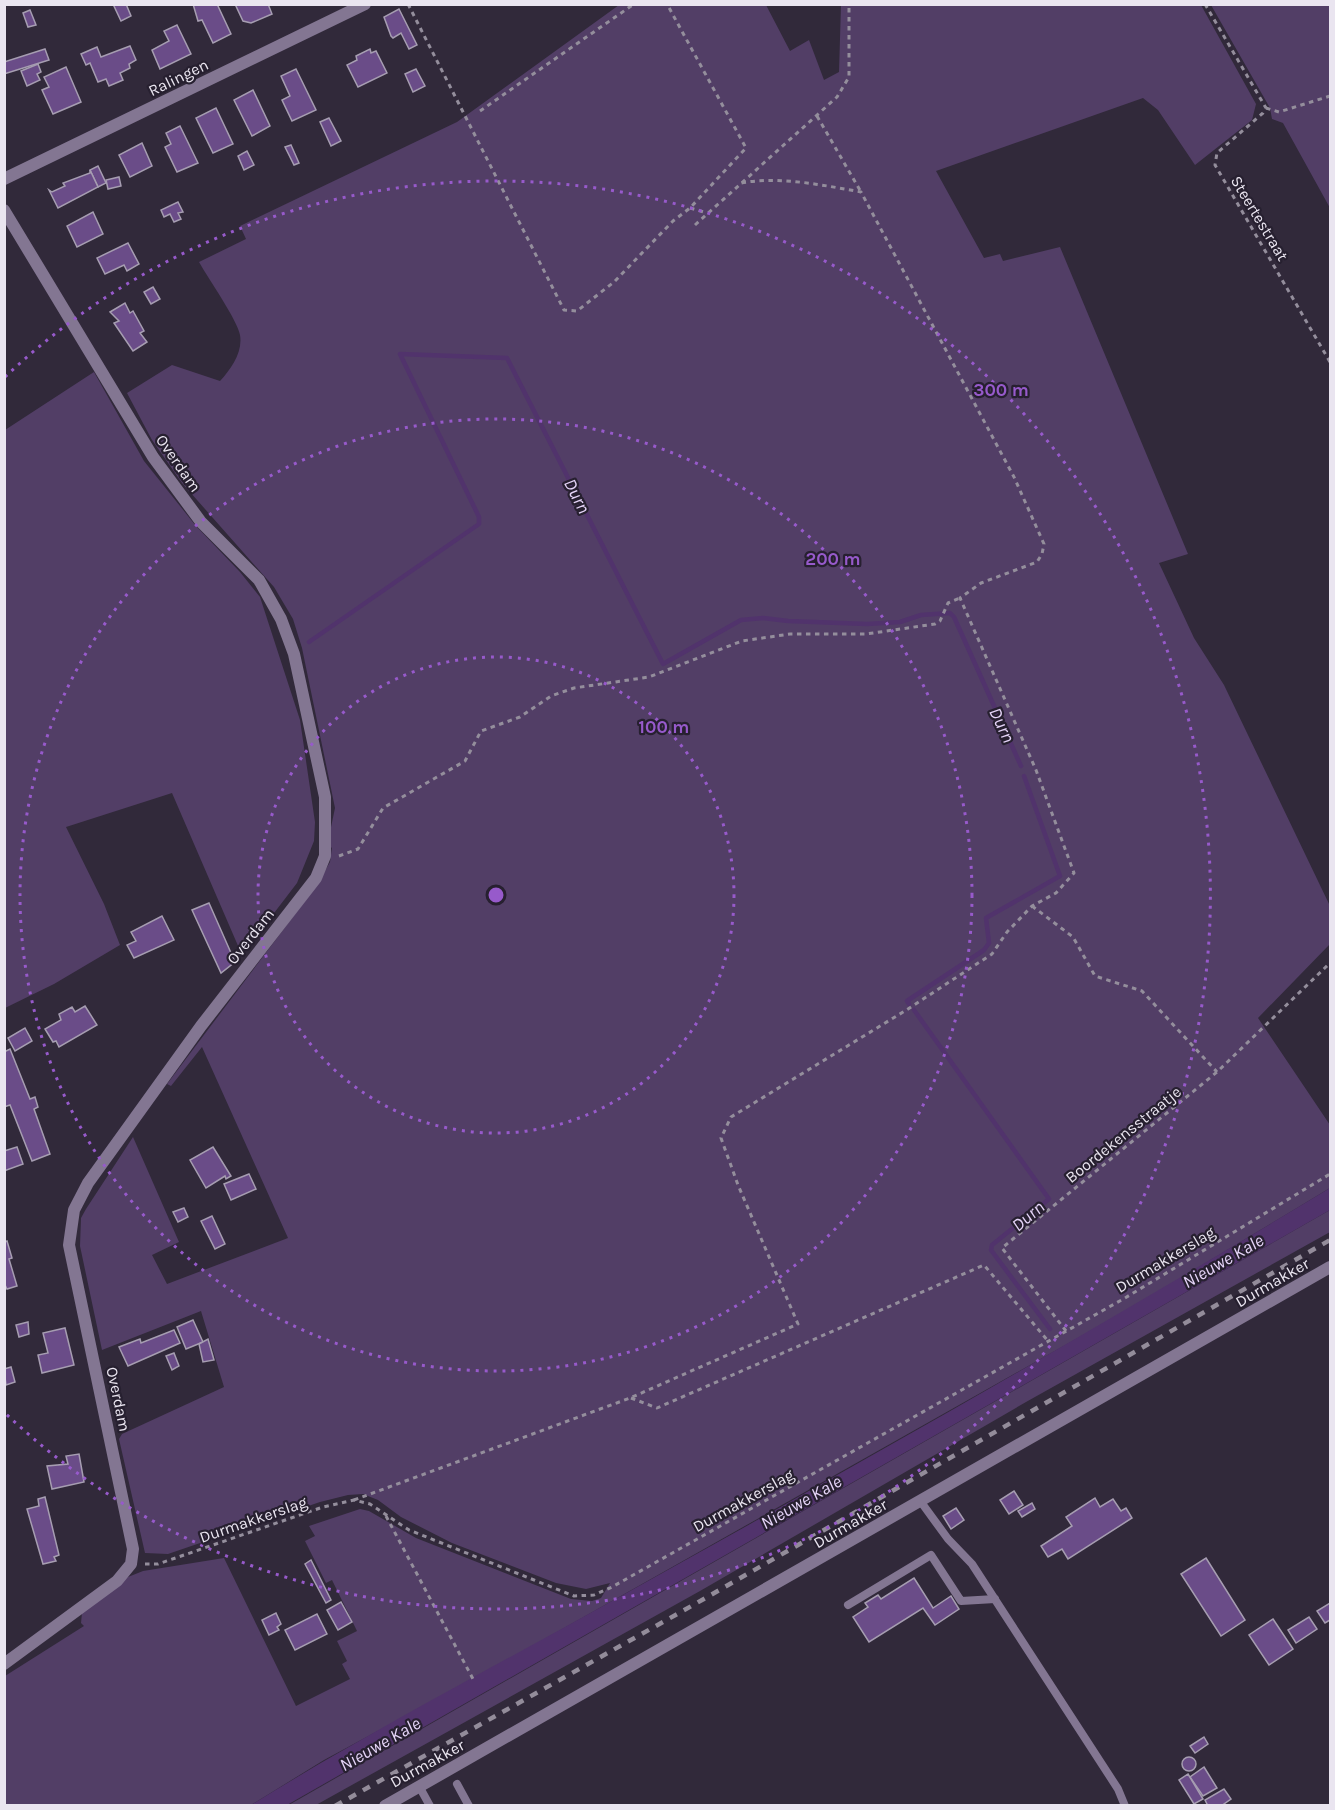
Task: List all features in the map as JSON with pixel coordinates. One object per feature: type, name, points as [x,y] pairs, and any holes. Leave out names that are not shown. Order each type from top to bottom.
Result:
[{"type":"street","name":"Ralingen","points":[[4,179],[365,4]]},
{"type":"street","name":"Overdam","points":[[4,210],[153,457],[201,522],[259,580],[281,619],[294,654],[325,797],[325,856],[316,878],[201,1026],[88,1183],[74,1210],[69,1245],[132,1533],[131,1564]]},
{"type":"street","name":"Durmakker","points":[[385,1806],[1330,1267]]},
{"type":"street","points":[[4,1664],[117,1581],[131,1564]]},
{"type":"lane","points":[[921,1502],[948,1539],[972,1564],[1118,1789],[1125,1806]]},
{"type":"lane","points":[[848,1605],[931,1555],[961,1601],[995,1599]]},
{"type":"lane","points":[[457,1784],[470,1806]]},
{"type":"lane","points":[[419,1786],[430,1806]]},
{"type":"path","points":[[408,4],[564,310],[577,311],[588,305],[690,208],[746,148],[667,4]]},
{"type":"path","points":[[480,111],[634,4]]},
{"type":"path","points":[[695,225],[837,97],[849,77],[849,4]]},
{"type":"path","points":[[1205,4],[1266,108],[1279,112],[1330,96]]},
{"type":"path","name":"Steertestraat","points":[[1266,108],[1217,153],[1215,165],[1330,362]]},
{"type":"path","points":[[325,856],[344,856],[358,849],[383,808],[465,761],[481,730],[520,717],[551,696],[574,688],[648,676],[742,641],[790,634],[866,634],[940,621],[947,606],[981,583],[1037,562],[1044,544],[1014,477],[861,192],[817,115]]},
{"type":"path","points":[[741,183],[756,181],[809,183],[861,192]]},
{"type":"path","points":[[690,208],[706,213]]},
{"type":"path","points":[[354,1500],[630,1398],[798,1324],[738,1185],[721,1138],[731,1117],[908,1009],[992,954],[1007,932],[1032,906],[1056,893],[1074,873],[1036,770],[960,598]]},
{"type":"path","points":[[1032,906],[1073,938],[1095,976],[1142,991],[1217,1072]]},
{"type":"path","name":"Boordekensstraatje","points":[[1066,1331],[1002,1248],[1217,1072],[1330,963]]},
{"type":"path","name":"Durmakkerslag","points":[[131,1564],[158,1564],[323,1507],[354,1500],[370,1504],[409,1530],[507,1570],[574,1596],[594,1595],[612,1587],[1066,1331],[1330,1174]]},
{"type":"path","points":[[630,1398],[657,1408],[984,1265],[1048,1341]]},
{"type":"path","points":[[385,1514],[473,1679]]},
{"type":"shaded area","points":[[619,5],[766,5],[790,51],[809,40],[824,80],[839,72],[841,5],[1201,5],[1256,104],[1252,120],[1195,165],[1158,110],[1143,98],[936,171],[984,258],[1000,254],[1003,261],[1060,247],[1188,554],[1159,563],[1194,638],[1224,685],[1330,906],[1330,944],[1258,1018],[1330,1125],[1330,1188],[1131,1308],[465,1684],[324,1760],[251,1805],[5,1806],[5,1676],[84,1626],[81,1623],[82,1613],[128,1577],[143,1571],[224,1558],[296,1706],[350,1679],[342,1664],[347,1661],[337,1641],[357,1631],[332,1580],[326,1583],[305,1541],[315,1536],[309,1526],[360,1509],[369,1511],[416,1538],[571,1599],[592,1601],[601,1598],[610,1583],[586,1589],[556,1583],[452,1543],[401,1517],[378,1500],[363,1494],[320,1502],[168,1554],[145,1553],[119,1439],[122,1434],[224,1387],[201,1311],[102,1350],[80,1246],[81,1218],[133,1137],[179,1242],[152,1255],[167,1284],[288,1238],[202,1047],[171,1086],[167,1084],[317,885],[330,862],[332,847],[325,856],[335,808],[302,648],[293,619],[274,587],[182,483],[152,440],[127,393],[172,365],[220,381],[232,366],[240,348],[240,335],[229,310],[199,262],[246,239],[240,226],[457,122]]},
{"type":"shaded area","points":[[1211,5],[1330,5],[1330,208],[1283,123],[1272,119],[1270,108]]},
{"type":"shaded area","points":[[94,372],[144,461],[196,526],[240,572],[260,597],[300,720],[315,822],[314,841],[297,883],[242,955],[172,793],[66,827],[104,904],[120,945],[54,984],[5,1008],[5,430]]},
{"type":"shaded area","points":[[1330,1210],[1330,1232],[1026,1402],[700,1591],[316,1805],[287,1806]]},
{"type":"water","name":"Nieuwe Kale","points":[[1330,1188],[1330,1210],[287,1805],[251,1805],[388,1725],[977,1395]]},
{"type":"building","points":[[113,4],[126,4],[131,16],[121,21]]},
{"type":"building","points":[[193,4],[217,4],[231,34],[213,43],[202,20],[198,21]]},
{"type":"building","points":[[235,4],[268,4],[272,14],[251,23],[243,21]]},
{"type":"building","points":[[399,9],[417,45],[409,49],[401,33],[393,38],[391,36],[384,17]]},
{"type":"building","points":[[30,10],[36,25],[28,27],[23,13]]},
{"type":"building","points":[[177,25],[191,54],[160,69],[152,50],[169,41],[164,31]]},
{"type":"building","points":[[130,46],[136,60],[129,64],[130,68],[120,73],[123,80],[109,86],[106,79],[98,82],[90,63],[86,65],[81,54],[97,47],[101,57]]},
{"type":"building","points":[[45,49],[49,60],[4,74],[4,62]]},
{"type":"building","points":[[370,49],[371,53],[376,51],[387,73],[358,87],[347,65],[357,60],[356,56]]},
{"type":"building","points":[[38,64],[41,72],[37,74],[40,80],[27,86],[21,71]]},
{"type":"building","points":[[66,67],[81,102],[53,114],[42,90],[49,87],[44,77]]},
{"type":"building","points":[[296,69],[316,110],[292,121],[282,100],[290,96],[281,76]]},
{"type":"building","points":[[416,69],[425,86],[413,92],[405,74]]},
{"type":"building","points":[[253,90],[270,126],[252,136],[234,100]]},
{"type":"building","points":[[216,108],[233,144],[213,153],[196,118]]},
{"type":"building","points":[[329,118],[341,141],[331,146],[320,122]]},
{"type":"building","points":[[180,126],[198,163],[177,172],[165,147],[171,144],[166,133]]},
{"type":"building","points":[[142,143],[152,166],[130,177],[119,155]]},
{"type":"building","points":[[291,145],[299,163],[294,165],[285,147]]},
{"type":"building","points":[[247,151],[254,165],[244,170],[238,156]]},
{"type":"building","points":[[98,166],[106,183],[98,187],[90,170]]},
{"type":"building","points":[[90,170],[98,187],[58,208],[49,190],[52,192],[65,186],[63,183],[90,173]]},
{"type":"building","points":[[119,177],[121,186],[108,189],[106,180]]},
{"type":"building","points":[[178,202],[183,212],[178,213],[181,219],[174,222],[170,214],[164,217],[161,210]]},
{"type":"building","points":[[93,212],[103,234],[77,247],[67,226]]},
{"type":"building","points":[[128,243],[139,264],[127,271],[124,265],[105,274],[97,258]]},
{"type":"building","points":[[153,287],[160,299],[151,304],[144,292]]},
{"type":"building","points":[[125,303],[130,313],[133,311],[144,331],[140,333],[147,342],[133,351],[114,323],[119,321],[110,312]]},
{"type":"building","points":[[209,903],[235,962],[221,973],[192,910]]},
{"type":"building","points":[[162,916],[174,940],[134,958],[127,945],[136,941],[131,932]]},
{"type":"building","points":[[85,1006],[97,1025],[59,1047],[45,1029],[61,1020],[59,1014],[72,1007],[75,1012]]},
{"type":"building","points":[[25,1028],[32,1041],[15,1051],[8,1038]]},
{"type":"building","points":[[10,1049],[30,1099],[35,1097],[38,1107],[34,1109],[50,1154],[32,1161],[10,1105],[4,1107],[4,1052]]},
{"type":"building","points":[[17,1147],[23,1164],[4,1171],[4,1151]]},
{"type":"building","points":[[213,1147],[231,1176],[226,1179],[225,1176],[206,1188],[190,1160]]},
{"type":"building","points":[[249,1174],[256,1189],[231,1200],[224,1184]]},
{"type":"building","points":[[184,1208],[188,1217],[178,1222],[173,1212]]},
{"type":"building","points":[[212,1216],[225,1244],[215,1249],[201,1221]]},
{"type":"building","points":[[7,1241],[12,1258],[9,1259],[17,1286],[7,1289],[4,1283],[4,1242]]},
{"type":"building","points":[[193,1320],[203,1342],[186,1349],[177,1327]]},
{"type":"building","points":[[28,1322],[29,1334],[19,1337],[16,1325]]},
{"type":"building","points":[[65,1328],[74,1365],[42,1373],[38,1355],[48,1353],[43,1333]]},
{"type":"building","points":[[174,1330],[180,1343],[128,1366],[119,1347],[140,1339],[141,1343]]},
{"type":"building","points":[[208,1339],[214,1360],[203,1362],[199,1344]]},
{"type":"building","points":[[174,1353],[179,1366],[172,1370],[166,1356]]},
{"type":"building","points":[[11,1367],[15,1382],[6,1385],[4,1369]]},
{"type":"building","points":[[79,1454],[84,1482],[52,1489],[47,1466],[68,1464],[66,1456]]},
{"type":"building","points":[[1014,1491],[1023,1505],[1009,1514],[1000,1500]]},
{"type":"building","points":[[45,1497],[59,1555],[54,1557],[56,1561],[43,1564],[27,1509],[39,1506],[38,1499]]},
{"type":"building","points":[[1095,1498],[1100,1507],[1113,1499],[1121,1511],[1126,1508],[1132,1518],[1068,1559],[1062,1549],[1048,1557],[1041,1546],[1072,1526],[1066,1517]]},
{"type":"building","points":[[1032,1503],[1035,1509],[1022,1517],[1018,1511]]},
{"type":"building","points":[[956,1508],[964,1520],[951,1529],[943,1516]]},
{"type":"building","points":[[1206,1558],[1245,1620],[1221,1636],[1181,1574]]},
{"type":"building","points":[[311,1560],[331,1600],[326,1603],[305,1564]]},
{"type":"building","points":[[914,1578],[933,1608],[951,1596],[959,1609],[935,1625],[923,1608],[869,1642],[853,1617],[868,1607],[865,1603],[878,1595],[881,1599]]},
{"type":"building","points":[[341,1602],[352,1622],[338,1630],[327,1610]]},
{"type":"building","points":[[1330,1603],[1330,1620],[1325,1623],[1317,1611]]},
{"type":"building","points":[[276,1613],[281,1624],[277,1627],[279,1630],[269,1635],[262,1620]]},
{"type":"building","points":[[317,1614],[327,1634],[295,1650],[285,1630]]},
{"type":"building","points":[[1309,1617],[1317,1629],[1296,1643],[1288,1630]]},
{"type":"building","points":[[1273,1619],[1293,1649],[1269,1665],[1249,1635]]},
{"type":"building","points":[[1204,1737],[1208,1744],[1195,1753],[1190,1746]]},
{"type":"building","points":[[1189,1757],[1194,1759],[1196,1764],[1194,1769],[1189,1771],[1184,1769],[1182,1764],[1184,1759]]},
{"type":"building","points":[[1204,1767],[1217,1788],[1203,1796],[1190,1777]]},
{"type":"building","points":[[1188,1774],[1203,1799],[1194,1804],[1179,1780]]},
{"type":"building","points":[[1224,1789],[1231,1799],[1221,1806],[1208,1806],[1205,1800]]},
{"type":"waterway","name":"Durn","points":[[309,642],[479,524],[479,517],[400,354],[507,358],[663,664],[741,620],[763,618],[867,624],[900,622],[921,615],[950,613],[954,617],[1021,766]]},
{"type":"waterway","name":"Durn","points":[[909,1004],[907,1001],[984,950],[989,943],[986,918],[1060,876],[1024,776]]},
{"type":"waterway","name":"Durn","points":[[914,1010],[1049,1199],[992,1245],[991,1250],[1050,1329]]},
{"type":"railway","points":[[335,1806],[695,1604],[1330,1240]]}]
